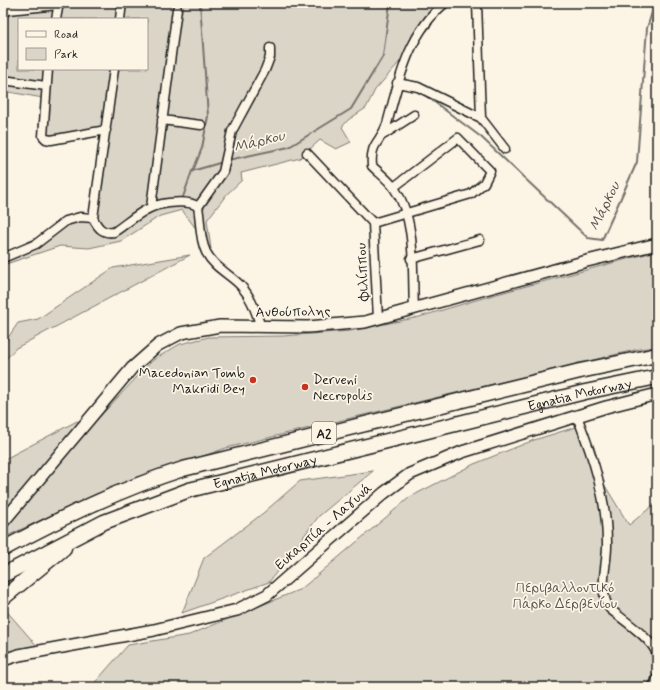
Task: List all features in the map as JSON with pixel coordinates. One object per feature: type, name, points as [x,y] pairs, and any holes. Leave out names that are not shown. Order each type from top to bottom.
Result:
[{"type":"highway","name":"Egnatia Motorway","points":[[3,549],[102,499],[153,478],[183,469],[580,370],[657,355]]},
{"type":"highway","name":"Egnatia Motorway","points":[[3,575],[79,534],[155,501],[223,481],[585,392],[657,377]]},
{"type":"highway","points":[[3,598],[54,558],[79,534]]},
{"type":"street","points":[[120,18],[122,3]]},
{"type":"street","points":[[384,135],[397,83],[406,58],[420,32],[444,3]]},
{"type":"street","points":[[478,3],[481,118]]},
{"type":"street","points":[[3,13],[8,10],[58,4],[56,18]]},
{"type":"street","points":[[151,207],[177,9]]},
{"type":"street","points":[[261,327],[250,297],[219,269],[206,253],[200,235],[198,207],[223,172],[232,131],[266,70],[270,57],[270,48]]},
{"type":"street","points":[[48,70],[43,136],[46,139],[51,140],[106,130]]},
{"type":"street","points":[[114,70],[93,218],[100,229],[109,233],[114,232],[151,207],[187,202],[198,207]]},
{"type":"street","points":[[3,80],[46,86]]},
{"type":"street","points":[[397,83],[418,87],[481,118],[505,149]]},
{"type":"street","points":[[414,114],[384,135],[373,146],[372,166],[394,187],[407,213],[414,309]]},
{"type":"street","points":[[162,120],[201,124]]},
{"type":"street","points":[[307,153],[373,223],[471,194],[484,183],[490,171],[458,138],[394,187]]},
{"type":"street","points":[[3,258],[36,244],[66,220],[93,218]]},
{"type":"street","name":"Φιλίππου","points":[[373,223],[378,320]]},
{"type":"street","points":[[411,259],[480,240]]},
{"type":"street","name":"Ανθούπολης","points":[[3,522],[132,368],[158,345],[181,333],[220,326],[328,326],[378,320],[657,244]]},
{"type":"street","name":"Ευκαρπία - Λαγυνά","points":[[3,660],[19,655],[181,624],[237,610],[267,595],[384,493],[410,474],[462,452],[577,416],[657,394]]},
{"type":"street","points":[[577,416],[592,454],[605,509],[607,543],[604,590],[606,603],[610,609],[646,638],[656,651],[657,655]]},
{"type":"street","points":[[654,687],[657,678]]},
{"type":"green space","points":[[3,3],[434,3],[432,25],[375,90],[366,108],[348,120],[342,127],[351,142],[336,149],[320,140],[300,158],[241,173],[242,180],[227,194],[207,220],[211,249],[182,210],[160,216],[121,241],[89,248],[60,246],[3,265],[3,258],[13,255],[66,221],[93,218],[105,130],[42,141],[43,98],[3,91]]},
{"type":"green space","name":"Derveni Necropolis","points":[[657,251],[657,347],[639,349],[226,448],[96,494],[3,538],[3,460],[77,421],[90,427],[153,360],[180,344],[209,337],[283,336],[350,331],[419,317],[493,295]]},
{"type":"green space","points":[[190,255],[16,348],[3,362],[3,345],[18,323],[38,319],[113,268]]},
{"type":"green space","name":"Περιβαλλοντικό Πάρκο Δερβενίου","points":[[576,427],[593,466],[629,525],[657,502],[657,687],[91,687],[128,645],[189,635],[301,589],[410,497],[474,464],[534,440]]},
{"type":"green space","points":[[373,471],[319,516],[269,582],[182,613],[204,558],[262,514],[300,481]]},
{"type":"green space","points":[[3,607],[38,647],[3,656]]},
{"type":"waterway","name":"Μάρκου","points":[[193,171],[202,148],[208,116],[200,3]]},
{"type":"waterway","name":"Μάρκου","points":[[228,160],[289,147],[351,109],[383,56],[390,3]]},
{"type":"waterway","name":"Μάρκου","points":[[425,95],[481,137],[588,238],[602,240],[637,162],[647,28],[655,3]]},
{"type":"waterway","name":"Μάρκου","points":[[182,200],[192,171],[223,162]]},
{"type":"place","name":"Macedonian Tomb Makridi Bey","points":[[253,380]]},
{"type":"place","name":"Derveni Necropolis","points":[[305,387]]}]
